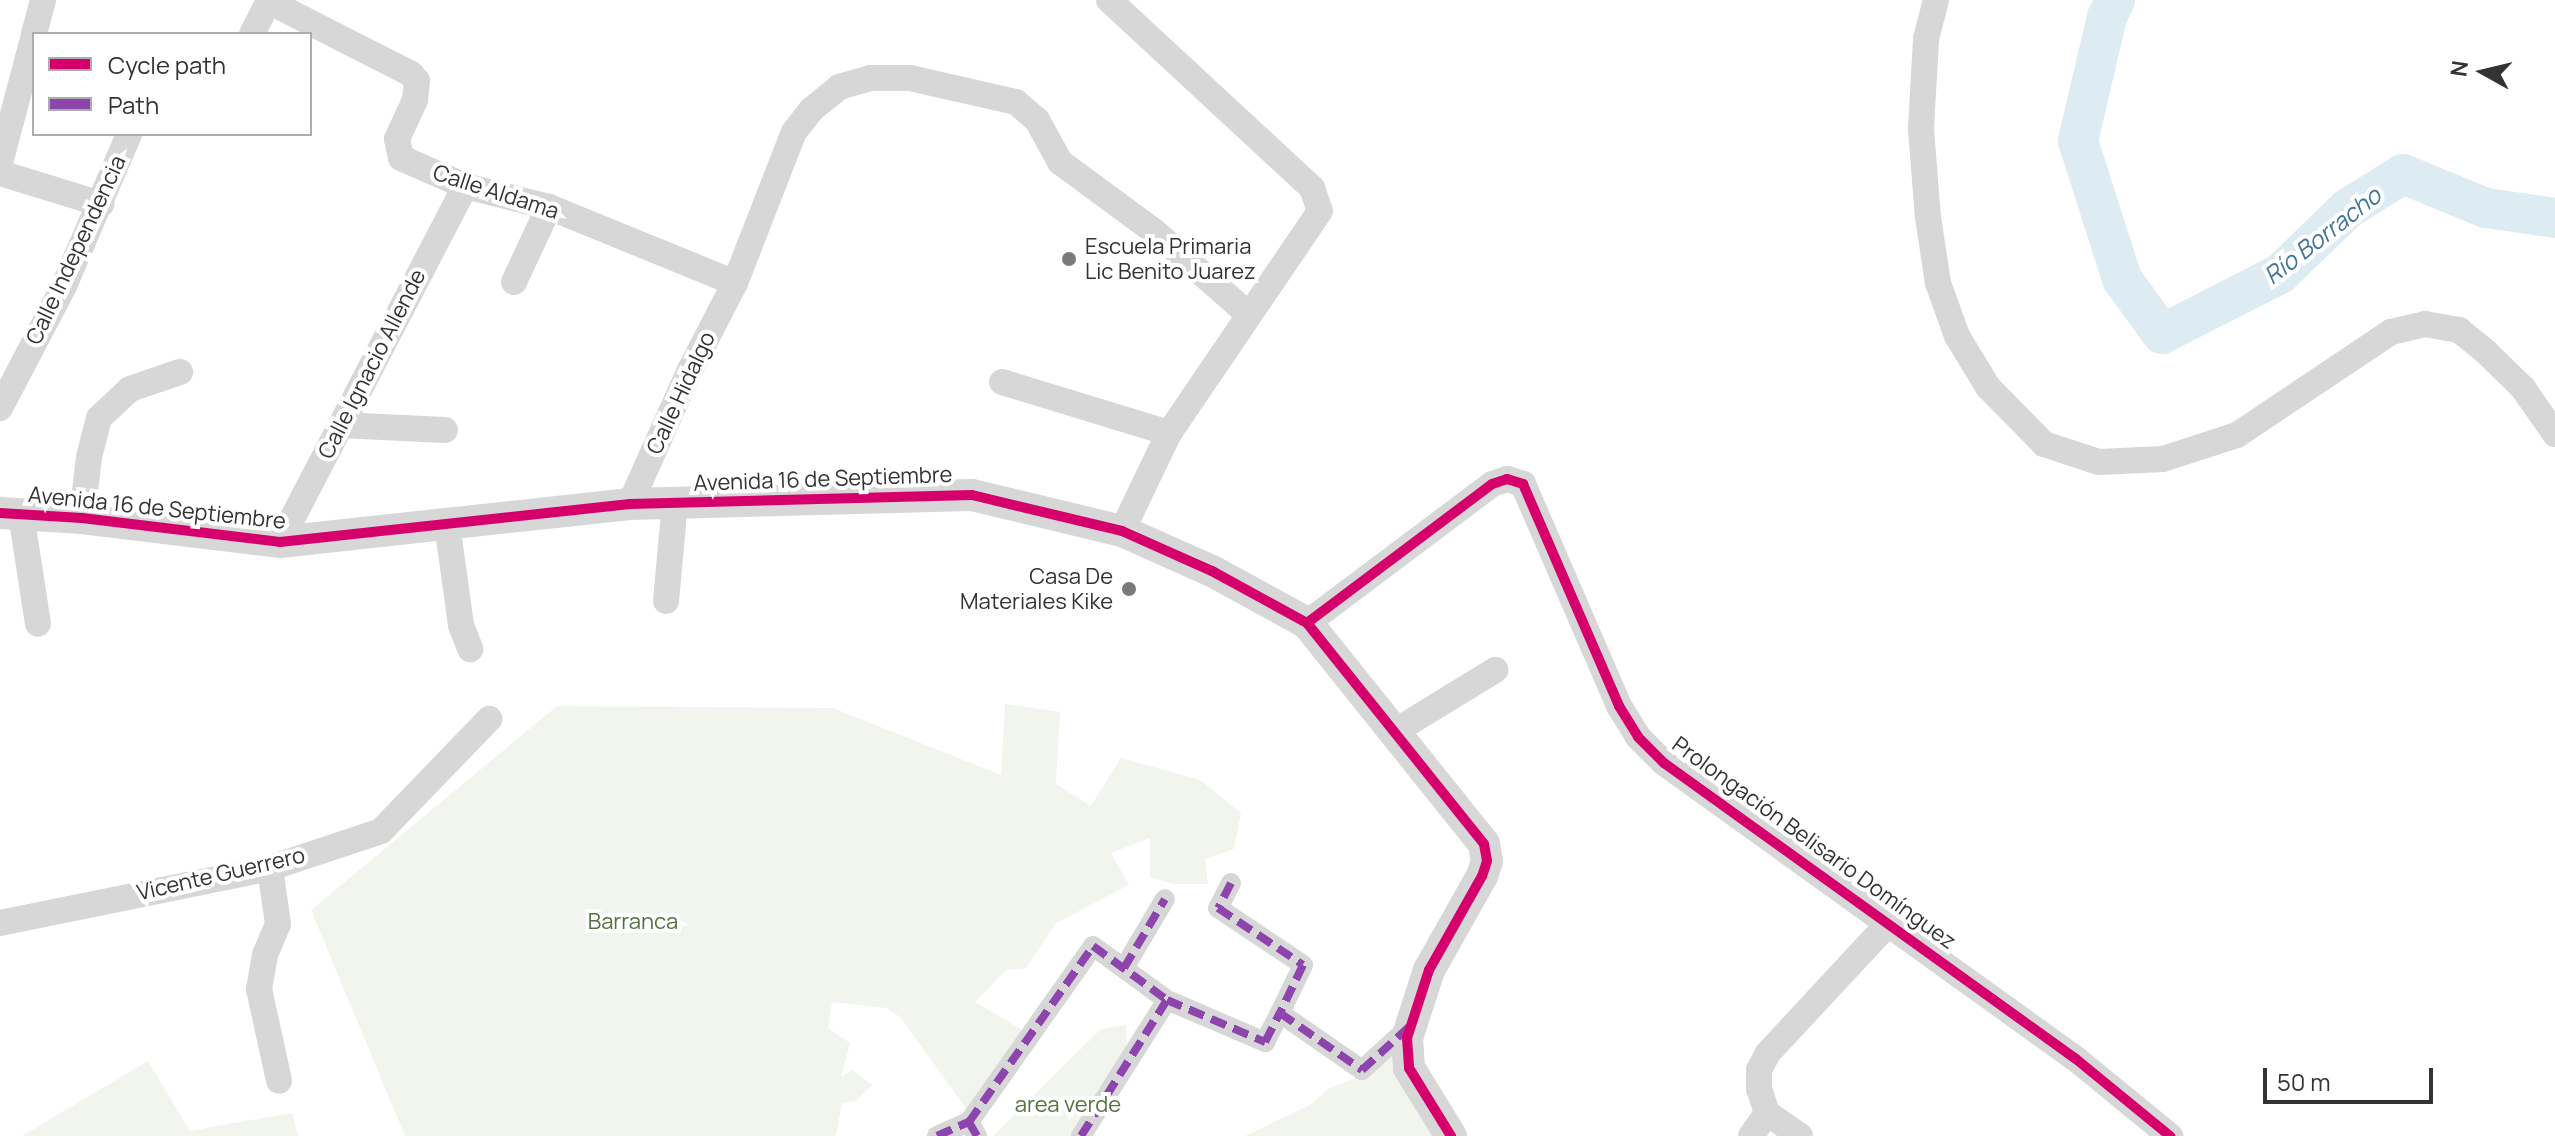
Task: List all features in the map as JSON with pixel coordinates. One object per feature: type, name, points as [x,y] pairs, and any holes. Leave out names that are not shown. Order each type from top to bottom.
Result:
[{"type":"street","points":[[35,32],[43,0]]},
{"type":"street","points":[[1109,0],[1312,188],[1320,211],[1169,433],[1122,531]]},
{"type":"street","points":[[1936,0],[1926,39],[1921,129],[1928,217],[1938,283],[1957,336],[1988,387],[2044,444],[2099,462],[2163,459],[2237,435],[2391,332],[2425,324],[2459,330],[2485,351],[2523,388],[2555,434]]},
{"type":"street","points":[[253,32],[269,1]]},
{"type":"street","name":"Calle Aldama","points":[[269,1],[411,74],[417,81],[418,90],[397,139],[396,150],[408,162],[465,186],[549,207],[735,283]]},
{"type":"street","points":[[0,163],[32,43]]},
{"type":"street","name":"Calle Hidalgo","points":[[630,504],[690,370],[735,283],[794,132],[811,110],[839,87],[871,78],[910,78],[1016,102],[1037,120],[1060,162],[1155,232],[1248,314]]},
{"type":"street","name":"Calle Independencia","points":[[0,408],[64,286],[128,136]]},
{"type":"street","points":[[0,173],[101,204]]},
{"type":"street","name":"Calle Ignacio Allende","points":[[280,542],[465,186]]},
{"type":"street","points":[[514,282],[549,207]]},
{"type":"street","points":[[82,518],[89,457],[99,418],[130,389],[180,372]]},
{"type":"street","points":[[1002,382],[1169,433]]},
{"type":"street","points":[[341,425],[445,430]]},
{"type":"street","name":"Prolongación Belisario Domínguez","points":[[1307,623],[1492,484],[1507,479],[1523,484],[1619,706],[1638,737],[1664,763],[2076,1059],[2170,1136]]},
{"type":"street","name":"Avenida 16 de Septiembre","points":[[11,514],[82,518],[280,542],[630,504],[972,495],[1122,531],[1212,571],[1307,623],[1484,844],[1487,861],[1429,970],[1409,1027],[1409,1068],[1451,1136]]},
{"type":"street","points":[[666,601],[675,503]]},
{"type":"street","points":[[11,514],[38,624]]},
{"type":"street","points":[[447,524],[461,625],[470,649]]},
{"type":"street","points":[[1394,732],[1495,670]]},
{"type":"street","name":"Vicente Guerrero","points":[[0,923],[270,868],[381,831],[489,719]]},
{"type":"street","points":[[270,868],[278,924],[265,955],[259,989],[279,1081]]},
{"type":"street","points":[[937,1136],[973,1129],[1093,946],[1167,1000],[1265,1042],[1303,965],[1218,908],[1231,883]]},
{"type":"street","points":[[1124,968],[1165,899]]},
{"type":"street","points":[[1800,1136],[1767,1113],[1759,1089],[1759,1070],[1768,1053],[1888,924]]},
{"type":"street","points":[[1081,1136],[1167,1000]]},
{"type":"street","points":[[1280,1013],[1362,1070],[1409,1027]]},
{"type":"street","points":[[1751,1136],[1767,1113]]},
{"type":"green space","name":"Barranca","points":[[1005,704],[1060,712],[1056,784],[1091,806],[1121,758],[1200,780],[1241,813],[1234,849],[1205,859],[1208,884],[1173,884],[1150,877],[1150,838],[1111,853],[1129,885],[1056,923],[1026,968],[1006,970],[975,1002],[1031,1035],[968,1111],[901,1018],[887,1008],[832,1002],[828,1028],[850,1043],[841,1077],[852,1070],[872,1085],[856,1101],[842,1103],[836,1136],[405,1136],[311,910],[557,706],[833,708],[1001,775]]},
{"type":"green space","name":"area verde","points":[[1126,1025],[1129,1074],[1083,1136],[993,1136],[1101,1029]]},
{"type":"green space","points":[[1398,1048],[1454,1136],[1245,1136],[1310,1105],[1328,1089],[1373,1071]]},
{"type":"green space","points":[[148,1061],[190,1131],[292,1113],[298,1136],[22,1136]]},
{"type":"waterway","name":"Río Borracho","points":[[2115,0],[2107,17],[2078,141],[2122,279],[2162,334],[2280,274],[2347,209],[2403,174],[2486,208],[2555,218]]},
{"type":"marked path","points":[[1231,883],[1218,908],[1303,965],[1280,1013]]},
{"type":"marked path","points":[[1124,968],[1165,899]]},
{"type":"marked path","points":[[977,1136],[969,1122],[1093,946],[1167,1000],[1265,1042],[1280,1013],[1362,1070],[1409,1027]]},
{"type":"marked path","points":[[1081,1136],[1167,1000]]},
{"type":"marked path","points":[[937,1136],[969,1122]]},
{"type":"cycle path","points":[[1307,623],[1492,484],[1507,479],[1523,484],[1619,706],[1638,737],[1664,763],[2076,1059],[2170,1136]]},
{"type":"cycle path","points":[[0,513],[82,518],[280,542],[630,504],[972,495],[1122,531],[1212,571],[1307,623],[1484,844],[1487,861],[1482,876],[1429,970],[1407,1038],[1409,1068],[1451,1136]]},
{"type":"place","name":"Escuela Primaria Lic Benito Juarez","points":[[1069,259]]},
{"type":"place","name":"Casa De Materiales Kike","points":[[1129,589]]}]
